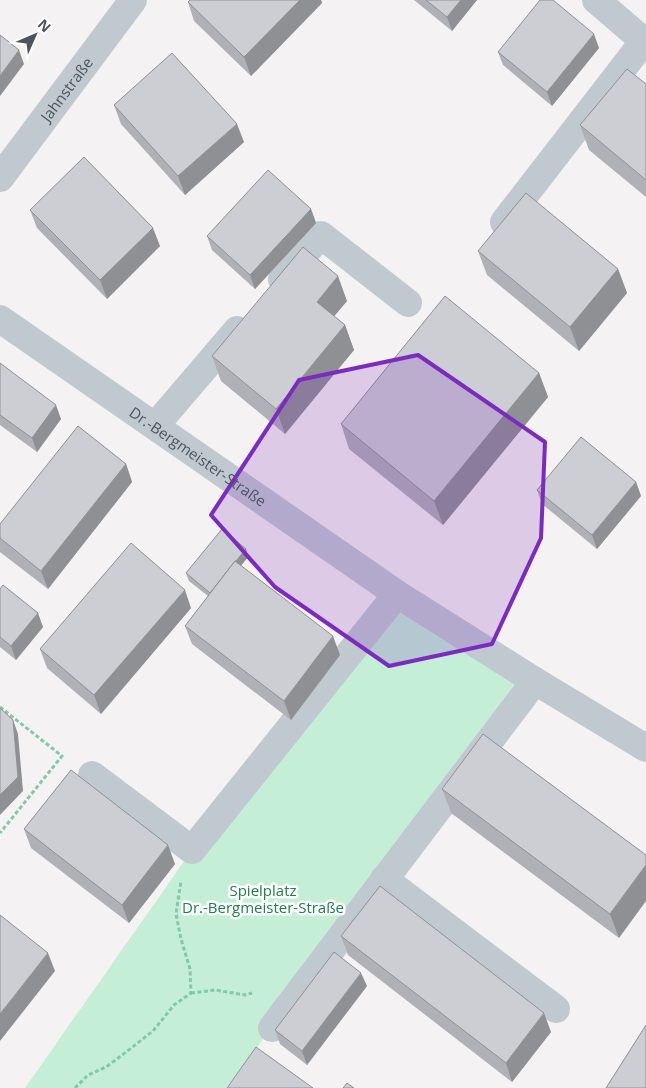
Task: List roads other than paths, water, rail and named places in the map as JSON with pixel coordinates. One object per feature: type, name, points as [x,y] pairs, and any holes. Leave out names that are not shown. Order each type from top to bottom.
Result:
[{"type":"street","name":"Jahnstraße","points":[[0,178],[134,0]]},
{"type":"street","points":[[500,227],[645,42],[596,0]]},
{"type":"street","points":[[155,426],[321,235],[408,303]]},
{"type":"street","name":"Dr.-Bergmeister-Straße","points":[[0,319],[397,594],[646,748]]},
{"type":"street","points":[[92,775],[192,850],[397,594]]},
{"type":"street","points":[[272,1028],[535,681]]},
{"type":"street","points":[[384,879],[556,1009]]},
{"type":"park label","name":"Spielplatz Dr.-Bergmeister-Straße","points":[[263,898]]}]
